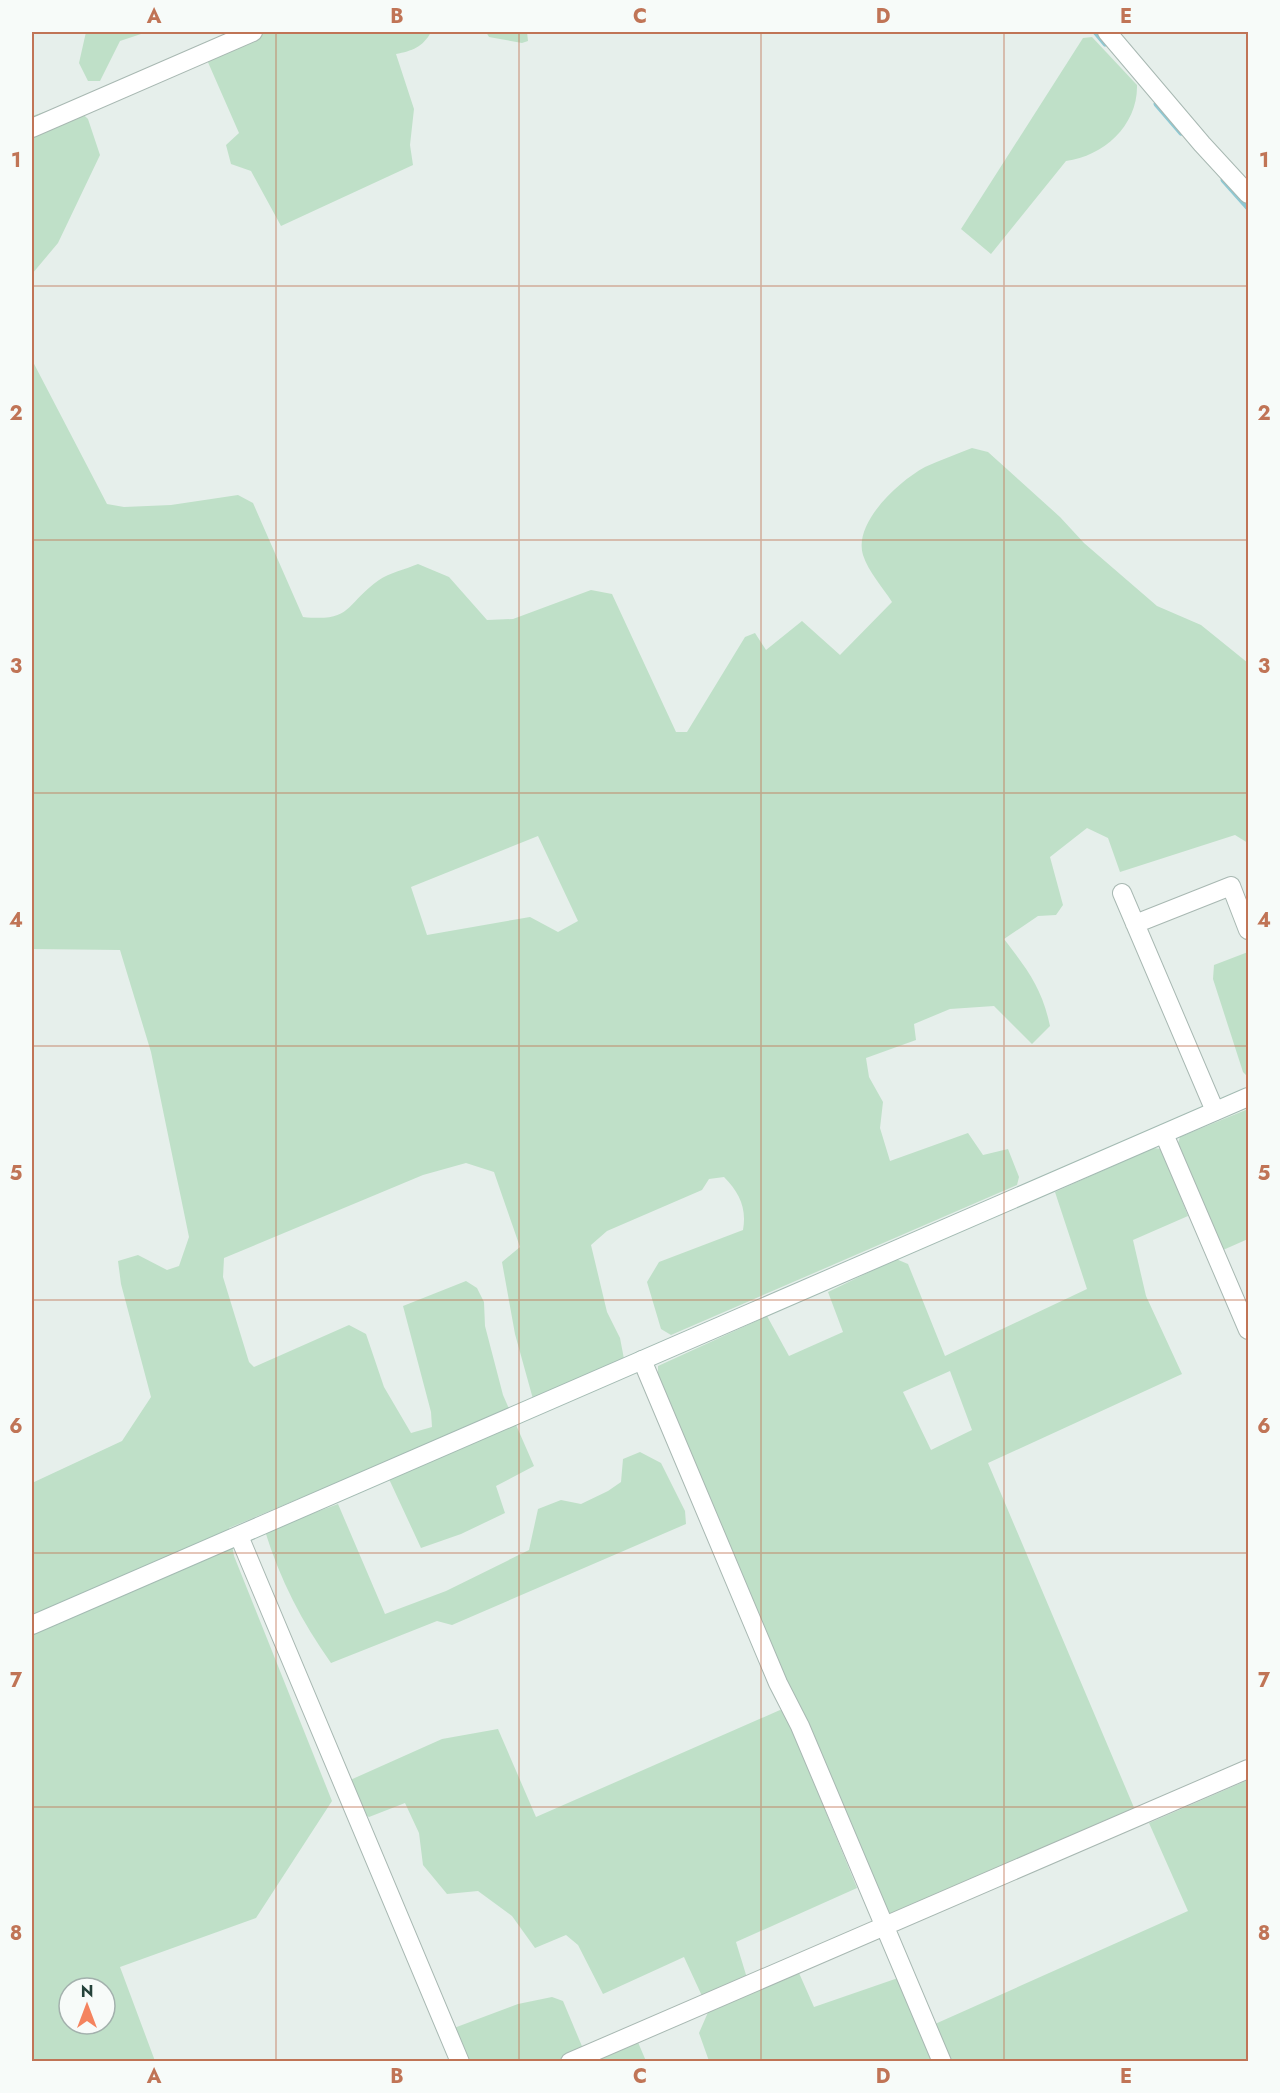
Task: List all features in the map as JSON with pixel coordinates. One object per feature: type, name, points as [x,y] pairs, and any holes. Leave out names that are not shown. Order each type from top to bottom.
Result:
[{"type":"street","points":[[32,128],[253,32]]},
{"type":"street","points":[[1107,32],[1202,144],[1248,194]]},
{"type":"street","points":[[1135,924],[1231,886],[1248,930]]},
{"type":"street","points":[[1122,893],[1215,1111]]},
{"type":"street","points":[[32,1625],[1248,1097]]},
{"type":"street","points":[[1164,1134],[1248,1330]]},
{"type":"street","points":[[642,1360],[778,1683],[800,1726],[942,2061]]},
{"type":"street","points":[[239,1536],[460,2061]]},
{"type":"street","points":[[570,2061],[1248,1769]]},
{"type":"green space","points":[[86,32],[147,32],[120,41],[100,81],[88,81],[79,63]]},
{"type":"green space","points":[[265,32],[431,32],[416,48],[396,54],[414,109],[410,145],[413,165],[281,226],[251,171],[231,164],[226,145],[239,133],[207,60],[213,53]]},
{"type":"green space","points":[[486,32],[527,32],[528,41],[522,43],[489,37]]},
{"type":"green space","points":[[1092,37],[1137,85],[1132,113],[1116,136],[1105,145],[1093,153],[1066,161],[991,254],[961,229],[1083,38]]},
{"type":"green space","points":[[71,103],[88,119],[100,155],[58,243],[32,274],[32,116]]},
{"type":"green space","points":[[32,360],[107,504],[124,507],[171,505],[238,495],[253,503],[303,617],[319,618],[340,614],[379,580],[418,564],[449,577],[487,620],[513,619],[591,590],[612,594],[676,732],[687,732],[745,637],[755,633],[766,650],[802,621],[840,655],[892,602],[863,555],[862,543],[871,517],[880,504],[914,473],[972,448],[988,452],[1060,517],[1084,543],[1157,606],[1201,625],[1248,663],[1248,843],[1235,835],[1120,872],[1108,838],[1087,828],[1050,857],[1063,905],[1056,915],[1038,916],[1004,939],[1033,980],[1043,1001],[1050,1026],[1032,1044],[994,1006],[950,1009],[914,1024],[916,1040],[866,1058],[869,1077],[883,1102],[880,1128],[890,1161],[968,1133],[983,1155],[1008,1149],[1019,1177],[1017,1185],[671,1335],[661,1329],[647,1282],[659,1262],[743,1230],[743,1208],[734,1189],[724,1177],[709,1179],[702,1190],[607,1231],[591,1245],[607,1312],[620,1338],[624,1359],[533,1399],[515,1334],[502,1262],[520,1247],[494,1172],[466,1163],[423,1175],[224,1258],[223,1277],[249,1362],[254,1367],[349,1325],[366,1334],[384,1387],[411,1433],[432,1427],[431,1412],[403,1306],[466,1281],[477,1288],[484,1302],[485,1326],[503,1395],[534,1466],[496,1486],[505,1513],[461,1534],[421,1548],[382,1464],[229,1528],[234,1556],[332,1801],[256,1918],[120,1967],[155,2061],[32,2061],[32,1483],[122,1441],[151,1397],[121,1284],[118,1261],[138,1255],[167,1270],[179,1266],[189,1237],[151,1052],[120,950],[32,949]],"holes":[[[538,836],[578,921],[558,932],[530,917],[427,935],[411,887]]]},
{"type":"green space","points":[[1248,952],[1248,1077],[1243,1072],[1213,979],[1214,965]]},
{"type":"green space","points":[[1248,1109],[1248,1239],[1223,1250],[1178,1143],[1180,1137]]},
{"type":"green space","points":[[1153,1148],[1162,1149],[1188,1216],[1133,1240],[1146,1296],[1182,1374],[988,1463],[1135,1810],[894,1915],[882,1910],[658,1382],[658,1366],[767,1316],[789,1356],[843,1332],[828,1292],[896,1259],[908,1264],[945,1356],[1087,1289],[1055,1192]],"holes":[[[950,1371],[972,1430],[931,1450],[903,1392]]]},
{"type":"green space","points":[[640,1452],[661,1463],[685,1511],[686,1524],[452,1625],[437,1621],[331,1663],[293,1600],[265,1531],[338,1504],[385,1614],[446,1591],[529,1550],[538,1509],[561,1500],[581,1504],[608,1491],[621,1482],[623,1459]]},
{"type":"green space","points":[[780,1710],[785,1712],[857,1888],[736,1942],[747,1978],[702,1996],[684,1957],[603,1994],[578,1945],[566,1935],[535,1948],[512,1916],[478,1891],[447,1894],[423,1865],[419,1833],[405,1803],[369,1817],[360,1811],[348,1781],[442,1739],[498,1729],[536,1817]]},
{"type":"green space","points":[[1248,1780],[1248,2061],[951,2061],[935,2024],[1188,1911],[1149,1823]]},
{"type":"green space","points":[[799,1973],[814,2007],[898,1978],[934,2061],[709,2061],[699,2033],[709,2010]]},
{"type":"green space","points":[[552,1997],[563,2001],[584,2051],[560,2061],[469,2061],[454,2028],[518,2004]]},
{"type":"green space","points":[[637,2040],[646,2061],[586,2062]]},
{"type":"waterway","points":[[1095,32],[1105,44]]},
{"type":"waterway","points":[[1156,104],[1181,133]]},
{"type":"waterway","points":[[1223,180],[1248,208]]}]
